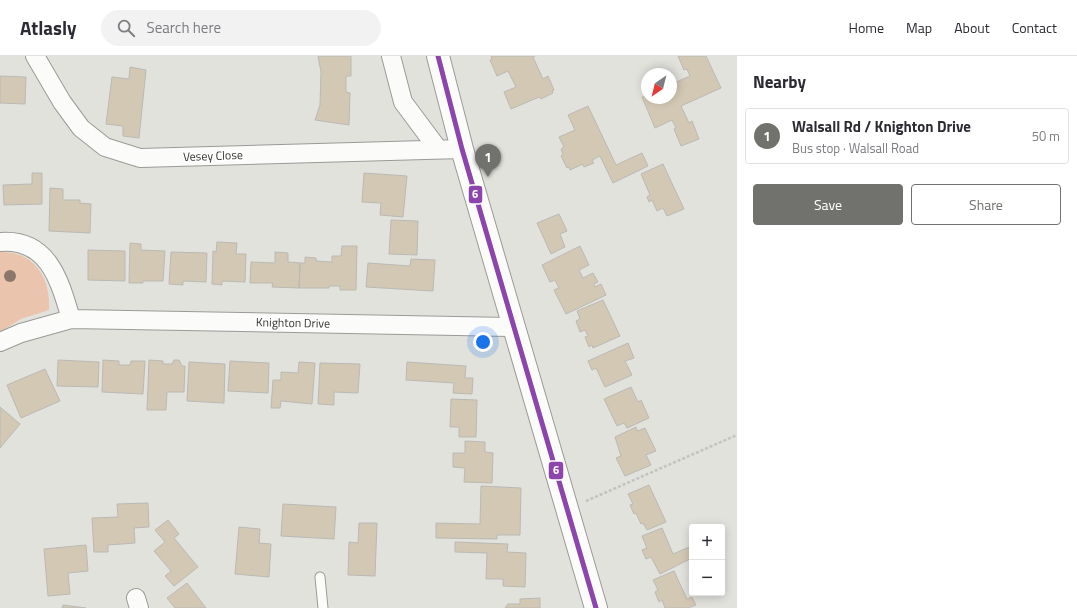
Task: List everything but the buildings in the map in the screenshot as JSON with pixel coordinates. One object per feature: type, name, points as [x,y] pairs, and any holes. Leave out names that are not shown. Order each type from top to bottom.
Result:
[{"type":"main road","points":[[438,56],[462,149],[596,608]]},
{"type":"street","name":"Vesey Close","points":[[35,56],[62,102],[81,128],[105,146],[140,158],[462,149]]},
{"type":"street","points":[[391,56],[403,102],[438,149]]},
{"type":"street","points":[[0,242],[23,244],[38,252],[48,262],[61,284],[70,319]]},
{"type":"street","name":"Knighton Drive","points":[[0,342],[21,333],[70,319],[515,327]]},
{"type":"lane","points":[[320,577],[323,608]]},
{"type":"path","points":[[567,509],[737,435]]},
{"type":"shaded area","points":[[0,252],[23,256],[38,269],[44,278],[47,288],[49,310],[21,319],[0,332]]},
{"type":"transit line","name":"6","points":[[438,56],[462,149],[596,608]]},
{"type":"place","name":"Walsall Rd / Knighton Drive","points":[[488,177]]}]
